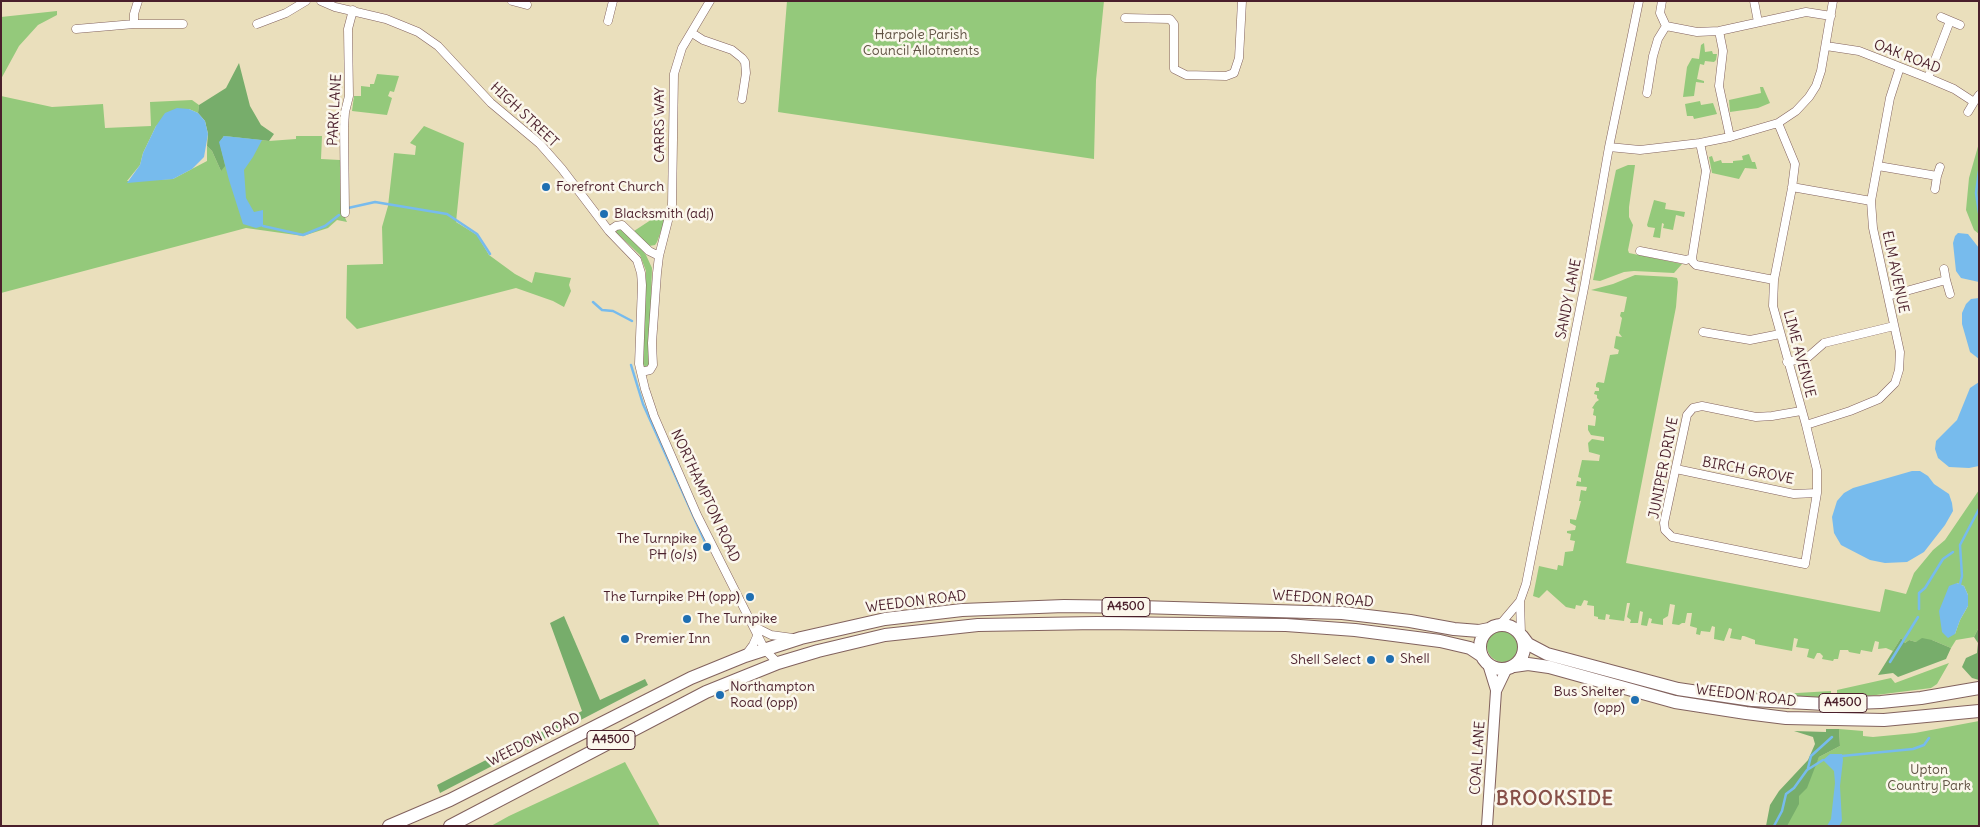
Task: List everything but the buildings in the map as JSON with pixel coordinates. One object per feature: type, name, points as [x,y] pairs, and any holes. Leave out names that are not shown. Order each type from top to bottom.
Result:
[{"type":"highway","name":"WEEDON ROAD","points":[[388,826],[450,800],[691,678],[745,656],[801,638],[885,619],[962,610],[1064,606],[1324,612],[1410,621],[1478,631],[1493,627]]},
{"type":"highway","name":"WEEDON ROAD","points":[[450,826],[662,713],[706,692],[778,663],[849,643],[924,630],[978,625],[1097,623],[1286,625],[1355,630],[1459,644],[1470,648],[1485,660]]},
{"type":"highway","points":[[1493,627],[1512,627],[1521,635],[1524,646],[1523,655],[1510,667],[1497,668],[1485,660],[1481,641],[1493,627]]},
{"type":"highway","name":"WEEDON ROAD","points":[[1521,635],[1528,644],[1547,654],[1678,689],[1752,700],[1825,704],[1881,702],[1921,698],[1979,688]]},
{"type":"highway","name":"WEEDON ROAD","points":[[1510,667],[1538,665],[1675,702],[1778,717],[1884,720],[1979,711]]},
{"type":"street","points":[[134,24],[138,1]]},
{"type":"street","points":[[257,24],[286,13],[306,1]]},
{"type":"street","name":"HIGH STREET","points":[[321,1],[335,7],[386,18],[407,27],[438,46],[491,103],[540,144],[562,169],[609,231],[637,260],[641,273],[639,352],[641,372]]},
{"type":"street","points":[[512,1],[527,5]]},
{"type":"street","points":[[608,21],[613,1]]},
{"type":"street","name":"CARRS WAY","points":[[641,372],[650,370],[653,365],[652,343],[659,256],[672,204],[674,74],[682,48],[710,1]]},
{"type":"street","points":[[1125,18],[1170,19],[1174,24],[1174,69],[1186,75],[1226,76],[1234,73],[1239,58],[1242,1]]},
{"type":"street","name":"SANDY LANE","points":[[1520,601],[1526,584],[1547,480],[1586,283],[1609,147],[1639,1]]},
{"type":"street","points":[[1662,1],[1660,13],[1666,26]]},
{"type":"street","points":[[1754,1],[1758,22]]},
{"type":"street","points":[[1609,147],[1640,150],[1700,143],[1730,137],[1778,123],[1796,111],[1812,92],[1821,71],[1833,1]]},
{"type":"street","name":"PARK LANE","points":[[345,212],[344,127],[345,112],[350,96],[348,29],[353,10]]},
{"type":"street","points":[[1666,26],[1697,32],[1718,31],[1806,12],[1831,16]]},
{"type":"street","points":[[1941,17],[1960,25]]},
{"type":"street","points":[[1928,78],[1950,21]]},
{"type":"street","points":[[76,30],[134,24],[183,24]]},
{"type":"street","points":[[1647,93],[1653,56],[1658,39],[1666,26]]},
{"type":"street","points":[[1718,31],[1723,51],[1719,86],[1730,137]]},
{"type":"street","points":[[692,34],[732,50],[742,58],[745,62],[746,73],[742,99]]},
{"type":"street","name":"OAK ROAD","points":[[1826,46],[1859,52],[1928,78],[1976,99],[1968,112]]},
{"type":"street","name":"ELM AVENUE","points":[[1806,425],[1850,411],[1879,399],[1894,383],[1899,370],[1900,352],[1873,228],[1871,201],[1890,98],[1900,67]]},
{"type":"street","name":"LIME AVENUE","points":[[1778,123],[1794,164],[1792,187],[1774,280],[1773,306],[1817,470],[1816,493],[1805,564]]},
{"type":"street","points":[[1700,143],[1706,171],[1692,258],[1696,265],[1774,280]]},
{"type":"street","points":[[1878,166],[1937,176]]},
{"type":"street","points":[[1935,189],[1940,168]]},
{"type":"street","points":[[1792,187],[1871,201]]},
{"type":"street","points":[[609,231],[616,226],[622,225],[649,251],[659,256]]},
{"type":"street","points":[[1640,251],[1686,260],[1692,258]]},
{"type":"street","points":[[1944,269],[1950,294]]},
{"type":"street","points":[[1888,296],[1946,280]]},
{"type":"street","points":[[1787,362],[1808,357],[1824,344],[1840,338],[1894,326]]},
{"type":"street","points":[[1703,332],[1750,340],[1780,334]]},
{"type":"street","name":"NORTHAMPTON ROAD","points":[[641,372],[654,416],[709,540],[765,650],[778,663]]},
{"type":"street","name":"JUNIPER DRIVE","points":[[1801,411],[1772,416],[1756,416],[1702,406],[1692,408],[1687,415],[1664,523],[1665,530],[1672,537],[1805,564]]},
{"type":"street","name":"BIRCH GROVE","points":[[1676,469],[1794,494],[1816,493]]},
{"type":"street","points":[[1493,627],[1503,621],[1520,601]]},
{"type":"street","points":[[1520,601],[1521,635]]},
{"type":"street","points":[[745,656],[753,645],[756,630],[777,637],[801,638]]},
{"type":"street","name":"COAL LANE","points":[[1485,660],[1496,691],[1487,826]]},
{"type":"street","name":"COAL LANE","points":[[1496,691],[1510,667]]},
{"type":"green space","name":"Harpole Parish Council Allotments","points":[[787,1],[1104,1],[1096,80],[1094,159],[778,112]]},
{"type":"green space","points":[[57,11],[57,15],[38,25],[19,46],[1,79],[1,17]]},
{"type":"green space","points":[[1704,43],[1705,52],[1712,51],[1713,54],[1717,54],[1716,60],[1714,62],[1705,61],[1704,65],[1700,64],[1697,79],[1704,81],[1704,83],[1696,82],[1694,96],[1683,97],[1687,67],[1692,58],[1699,59],[1701,45]]},
{"type":"green space","points":[[239,63],[250,106],[261,125],[274,134],[269,141],[224,136],[220,142],[225,166],[221,171],[212,151],[207,146],[208,134],[205,121],[198,113],[199,105],[226,88]]},
{"type":"green space","points":[[377,74],[399,76],[394,92],[390,91],[388,96],[392,98],[387,115],[352,111],[354,96],[361,96],[361,86],[370,87],[370,84],[374,84]]},
{"type":"green space","points":[[1760,87],[1763,87],[1770,103],[1758,108],[1730,112],[1729,100],[1761,93]]},
{"type":"green space","points":[[1,96],[52,107],[103,104],[105,128],[151,126],[150,102],[192,100],[199,105],[198,113],[189,109],[156,126],[143,153],[140,165],[127,181],[173,179],[207,161],[207,146],[212,151],[221,171],[224,136],[269,141],[296,139],[296,136],[322,136],[321,159],[340,160],[341,209],[347,222],[337,220],[328,228],[303,236],[246,228],[1,293]]},
{"type":"green space","points":[[1700,101],[1701,105],[1713,103],[1717,114],[1694,119],[1693,116],[1687,116],[1685,104]]},
{"type":"green space","points":[[424,126],[464,143],[456,222],[477,235],[489,255],[515,274],[532,283],[535,272],[571,278],[569,285],[571,291],[564,307],[553,301],[516,288],[357,329],[346,318],[347,265],[383,264],[382,227],[388,206],[394,153],[415,155],[416,146],[410,143]]},
{"type":"green space","points":[[1979,143],[1979,234],[1974,230],[1966,210],[1969,178]]},
{"type":"green space","points":[[1749,154],[1752,162],[1755,162],[1757,169],[1745,168],[1739,179],[1712,173],[1709,157],[1712,156],[1714,162],[1721,160],[1722,163],[1733,163],[1733,161],[1743,160],[1742,156]]},
{"type":"green space","points":[[1628,165],[1635,165],[1629,207],[1629,217],[1633,225],[1629,253],[1682,264],[1674,273],[1634,271],[1624,272],[1600,281],[1593,280],[1616,170]]},
{"type":"green space","points":[[1654,200],[1666,203],[1665,209],[1685,212],[1684,217],[1676,215],[1673,230],[1663,228],[1664,224],[1662,223],[1660,238],[1653,237],[1655,228],[1648,227],[1647,225]]},
{"type":"green space","points":[[663,212],[664,223],[657,242],[655,245],[649,246],[634,231]]},
{"type":"green space","points":[[619,227],[636,242],[646,255],[652,268],[649,364],[646,368],[643,365],[646,271],[640,255],[616,232]]},
{"type":"green space","points":[[1635,275],[1672,277],[1677,278],[1678,282],[1676,307],[1626,563],[1880,612],[1885,589],[1906,594],[1914,573],[1933,550],[1945,540],[1979,490],[1979,627],[1974,637],[1956,640],[1951,648],[1932,640],[1916,642],[1909,640],[1905,643],[1901,638],[1893,651],[1886,648],[1878,649],[1879,642],[1875,641],[1872,652],[1861,650],[1860,654],[1849,652],[1848,650],[1840,650],[1838,659],[1833,661],[1822,659],[1823,656],[1820,653],[1817,653],[1814,659],[1807,657],[1809,649],[1796,647],[1798,639],[1794,638],[1792,651],[1755,644],[1755,640],[1744,636],[1742,636],[1741,640],[1730,638],[1732,629],[1729,628],[1724,641],[1714,639],[1715,627],[1712,626],[1710,632],[1701,631],[1700,635],[1696,634],[1697,628],[1690,626],[1692,613],[1687,613],[1685,623],[1679,625],[1672,624],[1675,605],[1670,604],[1668,616],[1663,619],[1663,625],[1651,623],[1652,619],[1649,618],[1647,626],[1641,625],[1643,612],[1640,611],[1638,623],[1630,623],[1631,620],[1627,617],[1630,603],[1627,603],[1624,621],[1609,619],[1610,615],[1606,614],[1605,620],[1594,616],[1594,606],[1587,605],[1588,601],[1584,600],[1581,606],[1576,605],[1575,609],[1566,607],[1547,590],[1539,598],[1533,596],[1539,566],[1557,570],[1558,565],[1563,566],[1565,552],[1573,551],[1575,541],[1570,540],[1571,534],[1567,533],[1567,531],[1575,530],[1576,526],[1570,523],[1570,519],[1576,520],[1581,501],[1579,501],[1581,490],[1586,491],[1587,487],[1576,486],[1577,481],[1581,482],[1581,478],[1578,477],[1582,460],[1599,461],[1600,455],[1589,452],[1588,443],[1592,439],[1604,441],[1604,437],[1591,435],[1588,425],[1595,426],[1596,416],[1593,415],[1594,409],[1592,408],[1599,400],[1597,395],[1594,394],[1595,391],[1599,391],[1596,384],[1598,382],[1604,383],[1610,355],[1618,354],[1619,350],[1614,348],[1616,336],[1622,337],[1619,333],[1622,318],[1620,316],[1621,312],[1624,312],[1627,297],[1591,290]],"holes":[[[1957,583],[1964,586],[1968,595],[1968,606],[1955,634]]]},
{"type":"green space","points":[[564,616],[600,700],[645,679],[648,685],[440,793],[437,785],[582,711],[550,623]]},
{"type":"green space","points":[[1979,627],[1979,680],[1972,678],[1962,667],[1966,658],[1977,653],[1978,643],[1974,637]]},
{"type":"green space","points":[[1503,630],[1514,635],[1519,646],[1514,657],[1503,662],[1492,657],[1487,646],[1492,635]]},
{"type":"green space","points":[[1901,638],[1905,643],[1909,640],[1916,642],[1922,638],[1932,640],[1951,648],[1946,659],[1898,677],[1893,673],[1878,675]]},
{"type":"green space","points":[[1949,663],[1937,684],[1931,688],[1837,700],[1837,690],[1891,678],[1895,683]]},
{"type":"green space","points":[[1719,686],[1745,691],[1780,694],[1831,691],[1831,700],[1802,700],[1724,691]]},
{"type":"green space","name":"Upton Country Park","points":[[1979,721],[1979,826],[1774,826],[1819,757],[1840,746],[1839,729],[1863,731],[1863,736],[1873,737],[1915,733]]},
{"type":"green space","points":[[1826,729],[1839,729],[1840,746],[1819,757],[1807,788],[1799,796],[1799,804],[1787,826],[1766,826],[1770,805],[1779,791],[1808,760],[1815,744],[1813,737],[1794,731],[1826,732]]},
{"type":"green space","points":[[625,762],[660,826],[491,826],[509,816]]},
{"type":"water","points":[[177,108],[189,109],[198,113],[205,121],[208,134],[204,157],[192,169],[173,179],[127,183],[140,165],[143,153],[156,126],[165,113]]},
{"type":"water","points":[[224,136],[262,140],[244,170],[246,198],[254,212],[263,210],[263,226],[256,228],[243,224],[219,142]]},
{"type":"water","points":[[1958,233],[1968,234],[1979,248],[1979,282],[1961,278],[1956,271],[1953,243]]},
{"type":"water","points":[[1979,298],[1979,359],[1970,352],[1962,324],[1962,313],[1966,304],[1971,299]]},
{"type":"water","points":[[1979,382],[1979,466],[1969,468],[1949,467],[1938,458],[1935,449],[1936,441],[1957,420],[1970,388]]},
{"type":"water","points":[[1912,471],[1920,471],[1928,476],[1934,484],[1949,494],[1952,503],[1953,511],[1945,525],[1924,552],[1907,562],[1885,563],[1870,560],[1841,545],[1834,533],[1832,517],[1837,501],[1844,493],[1853,488]]},
{"type":"water","points":[[1957,583],[1964,586],[1968,595],[1968,606],[1955,634],[1948,638],[1942,632],[1939,611],[1949,586]]},
{"type":"water","points":[[1830,754],[1842,754],[1843,760],[1840,786],[1842,821],[1839,826],[1827,826],[1831,819],[1835,783],[1834,771],[1823,760]]},
{"type":"waterway","points":[[1979,171],[1976,193],[1979,213]]},
{"type":"waterway","points":[[348,208],[375,202],[447,214],[477,234],[490,254]]},
{"type":"waterway","points":[[263,226],[303,235],[325,226],[339,215]]},
{"type":"waterway","points":[[593,302],[602,310],[613,311],[632,321]]},
{"type":"waterway","points":[[631,365],[643,404],[705,542]]},
{"type":"waterway","points":[[1960,584],[1962,576],[1960,545],[1979,509]]},
{"type":"waterway","points":[[1919,609],[1919,593],[1925,588],[1943,559],[1953,552]]},
{"type":"waterway","points":[[1890,662],[1918,617]]},
{"type":"waterway","points":[[1808,768],[1811,756],[1832,737]]},
{"type":"waterway","points":[[1842,756],[1913,749],[1924,745],[1929,738]]},
{"type":"waterway","points":[[1774,826],[1782,811],[1786,794],[1794,788],[1807,770],[1823,760]]},
{"type":"place","name":"Forefront Church","points":[[546,187]]},
{"type":"place","name":"Blacksmith (adj)","points":[[604,214]]},
{"type":"place","name":"The Turnpike PH (o/s)","points":[[707,547]]},
{"type":"place","name":"The Turnpike PH (opp)","points":[[750,597]]},
{"type":"place","name":"The Turnpike","points":[[687,619]]},
{"type":"place","name":"Premier Inn","points":[[625,639]]},
{"type":"place","name":"Shell","points":[[1390,659]]},
{"type":"place","name":"Shell Select","points":[[1371,660]]},
{"type":"place","name":"Northampton Road (opp)","points":[[720,695]]},
{"type":"place","name":"Bus Shelter (opp)","points":[[1635,700]]},
{"type":"district","name":"BROOKSIDE","points":[[1555,800]]}]
